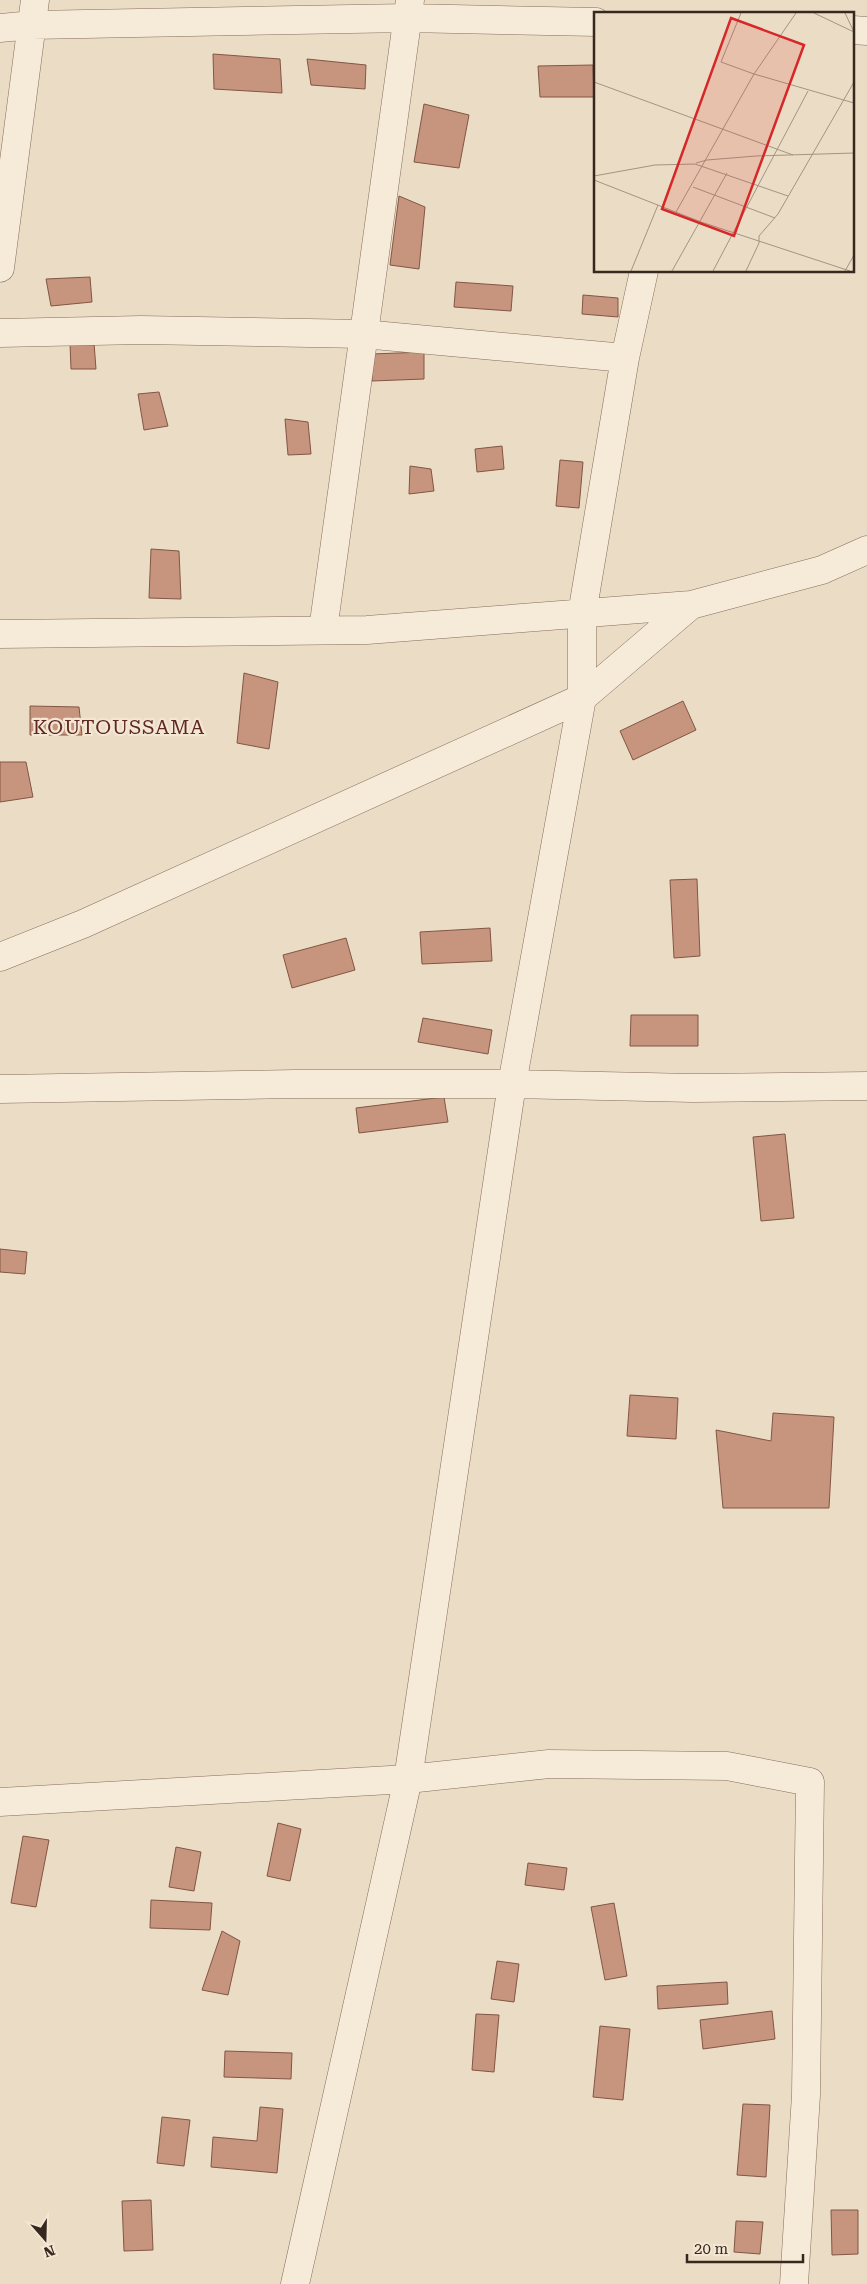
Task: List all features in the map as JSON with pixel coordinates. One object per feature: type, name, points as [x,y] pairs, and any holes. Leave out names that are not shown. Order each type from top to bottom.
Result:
[{"type":"street","points":[[322,630],[408,9]]},
{"type":"street","points":[[0,28],[33,12],[408,9],[594,22]]},
{"type":"street","points":[[0,268],[33,12]]},
{"type":"street","points":[[854,30],[867,31]]},
{"type":"street","points":[[295,2284],[408,1780],[512,1084],[582,698],[582,614],[625,358],[644,272]]},
{"type":"street","points":[[0,333],[141,330],[363,334],[625,358]]},
{"type":"street","points":[[0,634],[367,630],[691,606],[822,570],[867,550]]},
{"type":"street","points":[[0,957],[83,924],[582,698],[691,606]]},
{"type":"street","points":[[0,1089],[295,1084],[512,1084],[692,1088],[867,1086]]},
{"type":"street","points":[[0,1802],[408,1780],[549,1764],[727,1766],[810,1782],[806,2095],[794,2284]]},
{"type":"building","points":[[213,54],[280,59],[282,93],[214,89]]},
{"type":"building","points":[[307,59],[366,65],[365,89],[311,85]]},
{"type":"building","points":[[593,65],[594,97],[540,97],[538,66]]},
{"type":"building","points":[[424,104],[469,115],[459,168],[414,162]]},
{"type":"building","points":[[399,196],[425,207],[419,269],[390,265]]},
{"type":"building","points":[[90,277],[92,302],[51,306],[46,279]]},
{"type":"building","points":[[456,282],[513,286],[511,311],[454,307]]},
{"type":"building","points":[[583,295],[618,298],[618,317],[582,314]]},
{"type":"building","points":[[94,343],[96,369],[71,369],[70,344]]},
{"type":"building","points":[[424,352],[424,379],[372,381],[372,354]]},
{"type":"building","points":[[159,392],[168,426],[144,430],[138,394]]},
{"type":"building","points":[[285,419],[308,422],[311,454],[288,455]]},
{"type":"building","points":[[502,446],[504,469],[477,472],[475,449]]},
{"type":"building","points":[[560,460],[583,462],[579,508],[556,506]]},
{"type":"building","points":[[410,466],[431,469],[434,491],[409,494]]},
{"type":"building","points":[[151,549],[179,551],[181,599],[149,598]]},
{"type":"building","points":[[244,673],[278,682],[269,749],[237,743]]},
{"type":"building","points":[[683,701],[696,730],[633,760],[620,731]]},
{"type":"building","points":[[30,706],[79,707],[82,735],[30,735]]},
{"type":"building","points":[[0,762],[26,762],[33,797],[0,802]]},
{"type":"building","points":[[697,879],[700,956],[674,958],[670,880]]},
{"type":"building","points":[[490,928],[492,961],[422,964],[420,932]]},
{"type":"building","points":[[346,938],[355,970],[292,988],[283,955]]},
{"type":"building","points":[[631,1015],[698,1015],[698,1046],[630,1046]]},
{"type":"building","points":[[423,1018],[492,1030],[488,1054],[418,1042]]},
{"type":"building","points":[[444,1097],[448,1122],[359,1133],[356,1108]]},
{"type":"building","points":[[785,1134],[794,1218],[761,1221],[753,1137]]},
{"type":"building","points":[[0,1249],[27,1252],[25,1274],[0,1272]]},
{"type":"building","points":[[630,1395],[678,1398],[676,1439],[627,1436]]},
{"type":"building","points":[[773,1413],[834,1417],[829,1508],[723,1508],[716,1430],[771,1441]]},
{"type":"building","points":[[278,1823],[301,1829],[290,1881],[267,1876]]},
{"type":"building","points":[[23,1836],[49,1840],[36,1907],[11,1903]]},
{"type":"building","points":[[176,1847],[201,1852],[194,1891],[169,1887]]},
{"type":"building","points":[[528,1863],[567,1868],[564,1890],[525,1885]]},
{"type":"building","points":[[151,1900],[212,1903],[210,1930],[150,1928]]},
{"type":"building","points":[[614,1903],[627,1976],[605,1980],[591,1907]]},
{"type":"building","points":[[222,1931],[240,1941],[228,1995],[202,1990]]},
{"type":"building","points":[[497,1961],[519,1964],[514,2002],[491,1999]]},
{"type":"building","points":[[727,1982],[728,2004],[658,2009],[657,1986]]},
{"type":"building","points":[[772,2011],[775,2039],[703,2049],[700,2020]]},
{"type":"building","points":[[476,2014],[499,2015],[494,2072],[472,2070]]},
{"type":"building","points":[[600,2026],[630,2029],[623,2100],[593,2097]]},
{"type":"building","points":[[225,2051],[292,2053],[291,2079],[224,2077]]},
{"type":"building","points":[[743,2104],[770,2105],[766,2177],[737,2175]]},
{"type":"building","points":[[260,2107],[283,2109],[277,2173],[211,2167],[213,2137],[257,2141]]},
{"type":"building","points":[[162,2117],[190,2120],[184,2166],[157,2163]]},
{"type":"building","points":[[151,2200],[153,2250],[124,2251],[122,2201]]},
{"type":"building","points":[[831,2210],[858,2210],[858,2254],[832,2255]]},
{"type":"building","points":[[736,2221],[763,2222],[760,2254],[734,2252]]},
{"type":"district","name":"KOUTOUSSAMA","points":[[119,727]]}]
